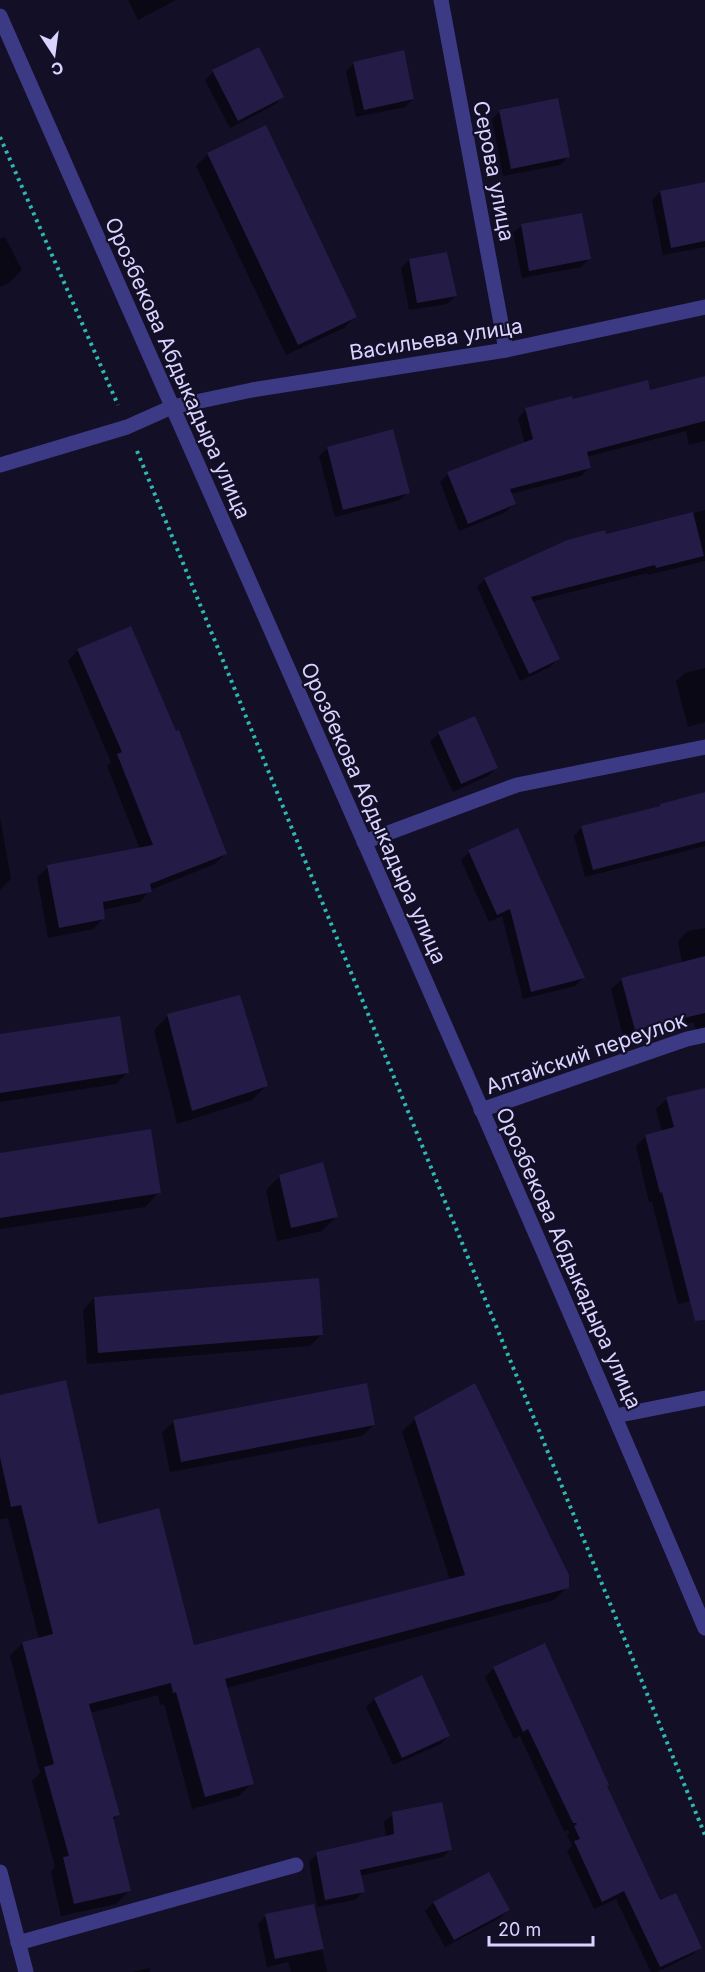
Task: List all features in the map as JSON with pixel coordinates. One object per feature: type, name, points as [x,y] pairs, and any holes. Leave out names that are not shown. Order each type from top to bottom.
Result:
[{"type":"street","name":"Серова улица","points":[[441,0],[506,350]]},
{"type":"street","name":"Орозбекова Абдыкадыра улица","points":[[0,16],[364,842],[615,1416],[705,1628]]},
{"type":"street","name":"Васильева улица","points":[[0,465],[127,427],[172,407],[252,390],[506,350],[705,307]]},
{"type":"street","points":[[364,842],[517,785],[705,747]]},
{"type":"street","name":"Алтайский переулок","points":[[481,1110],[687,1039],[705,1035]]},
{"type":"street","points":[[615,1416],[705,1398]]},
{"type":"street","points":[[18,1943],[296,1865]]},
{"type":"street","points":[[0,1872],[26,1972]]},
{"type":"path","points":[[0,137],[127,427],[705,1835]]},
{"type":"building","points":[[259,47],[284,97],[238,121],[212,70]]},
{"type":"building","points":[[404,50],[414,99],[364,110],[353,62]]},
{"type":"building","points":[[558,98],[570,157],[511,169],[499,110]]},
{"type":"building","points":[[266,125],[357,317],[298,345],[207,153]]},
{"type":"building","points":[[705,182],[705,241],[671,248],[660,191]]},
{"type":"building","points":[[582,213],[591,259],[529,271],[521,224]]},
{"type":"building","points":[[447,252],[457,296],[417,303],[409,259]]},
{"type":"building","points":[[705,376],[705,421],[587,452],[591,468],[510,489],[516,504],[468,524],[447,472],[533,439],[525,408],[572,396],[573,399],[648,380],[650,390]]},
{"type":"building","points":[[393,429],[410,493],[343,510],[327,447]]},
{"type":"building","points":[[693,512],[704,556],[656,568],[655,565],[531,597],[560,659],[529,674],[484,578],[567,540],[605,530],[606,534]]},
{"type":"building","points":[[131,626],[176,731],[179,730],[227,854],[150,884],[152,892],[103,902],[105,919],[59,928],[47,865],[153,845],[117,754],[122,752],[77,649]]},
{"type":"building","points":[[475,716],[498,768],[461,784],[438,732]]},
{"type":"building","points":[[705,792],[705,841],[593,870],[581,826]]},
{"type":"building","points":[[518,828],[585,978],[531,992],[510,909],[497,915],[468,850]]},
{"type":"building","points":[[705,956],[705,1013],[635,1030],[621,978]]},
{"type":"building","points":[[240,995],[268,1086],[192,1111],[167,1014]]},
{"type":"building","points":[[120,1016],[129,1073],[0,1093],[0,1034]]},
{"type":"building","points":[[705,1088],[705,1320],[695,1321],[645,1135],[674,1127],[666,1097]]},
{"type":"building","points":[[151,1129],[161,1193],[0,1218],[0,1153]]},
{"type":"building","points":[[323,1162],[338,1217],[291,1228],[279,1175]]},
{"type":"building","points":[[319,1278],[323,1335],[98,1353],[94,1297]]},
{"type":"building","points":[[66,1380],[98,1524],[159,1508],[194,1645],[465,1575],[414,1417],[475,1383],[569,1575],[569,1588],[225,1679],[254,1784],[205,1797],[176,1692],[173,1693],[171,1683],[89,1704],[120,1815],[113,1817],[131,1891],[74,1904],[63,1857],[69,1856],[44,1767],[54,1764],[22,1642],[53,1634],[21,1505],[11,1507],[0,1457],[0,1395]]},
{"type":"building","points":[[367,1383],[375,1425],[181,1462],[173,1420]]},
{"type":"building","points":[[545,1643],[609,1785],[607,1786],[660,1900],[676,1893],[702,1948],[660,1967],[624,1891],[602,1902],[574,1841],[580,1839],[574,1826],[577,1824],[573,1823],[528,1729],[523,1732],[493,1667]]},
{"type":"building","points":[[422,1675],[450,1736],[402,1758],[374,1698]]},
{"type":"building","points":[[442,1802],[452,1850],[360,1870],[365,1892],[325,1900],[316,1852],[394,1834],[392,1812]]},
{"type":"building","points":[[489,1872],[510,1910],[454,1940],[433,1902]]},
{"type":"building","points":[[314,1904],[324,1949],[275,1959],[265,1914]]}]
